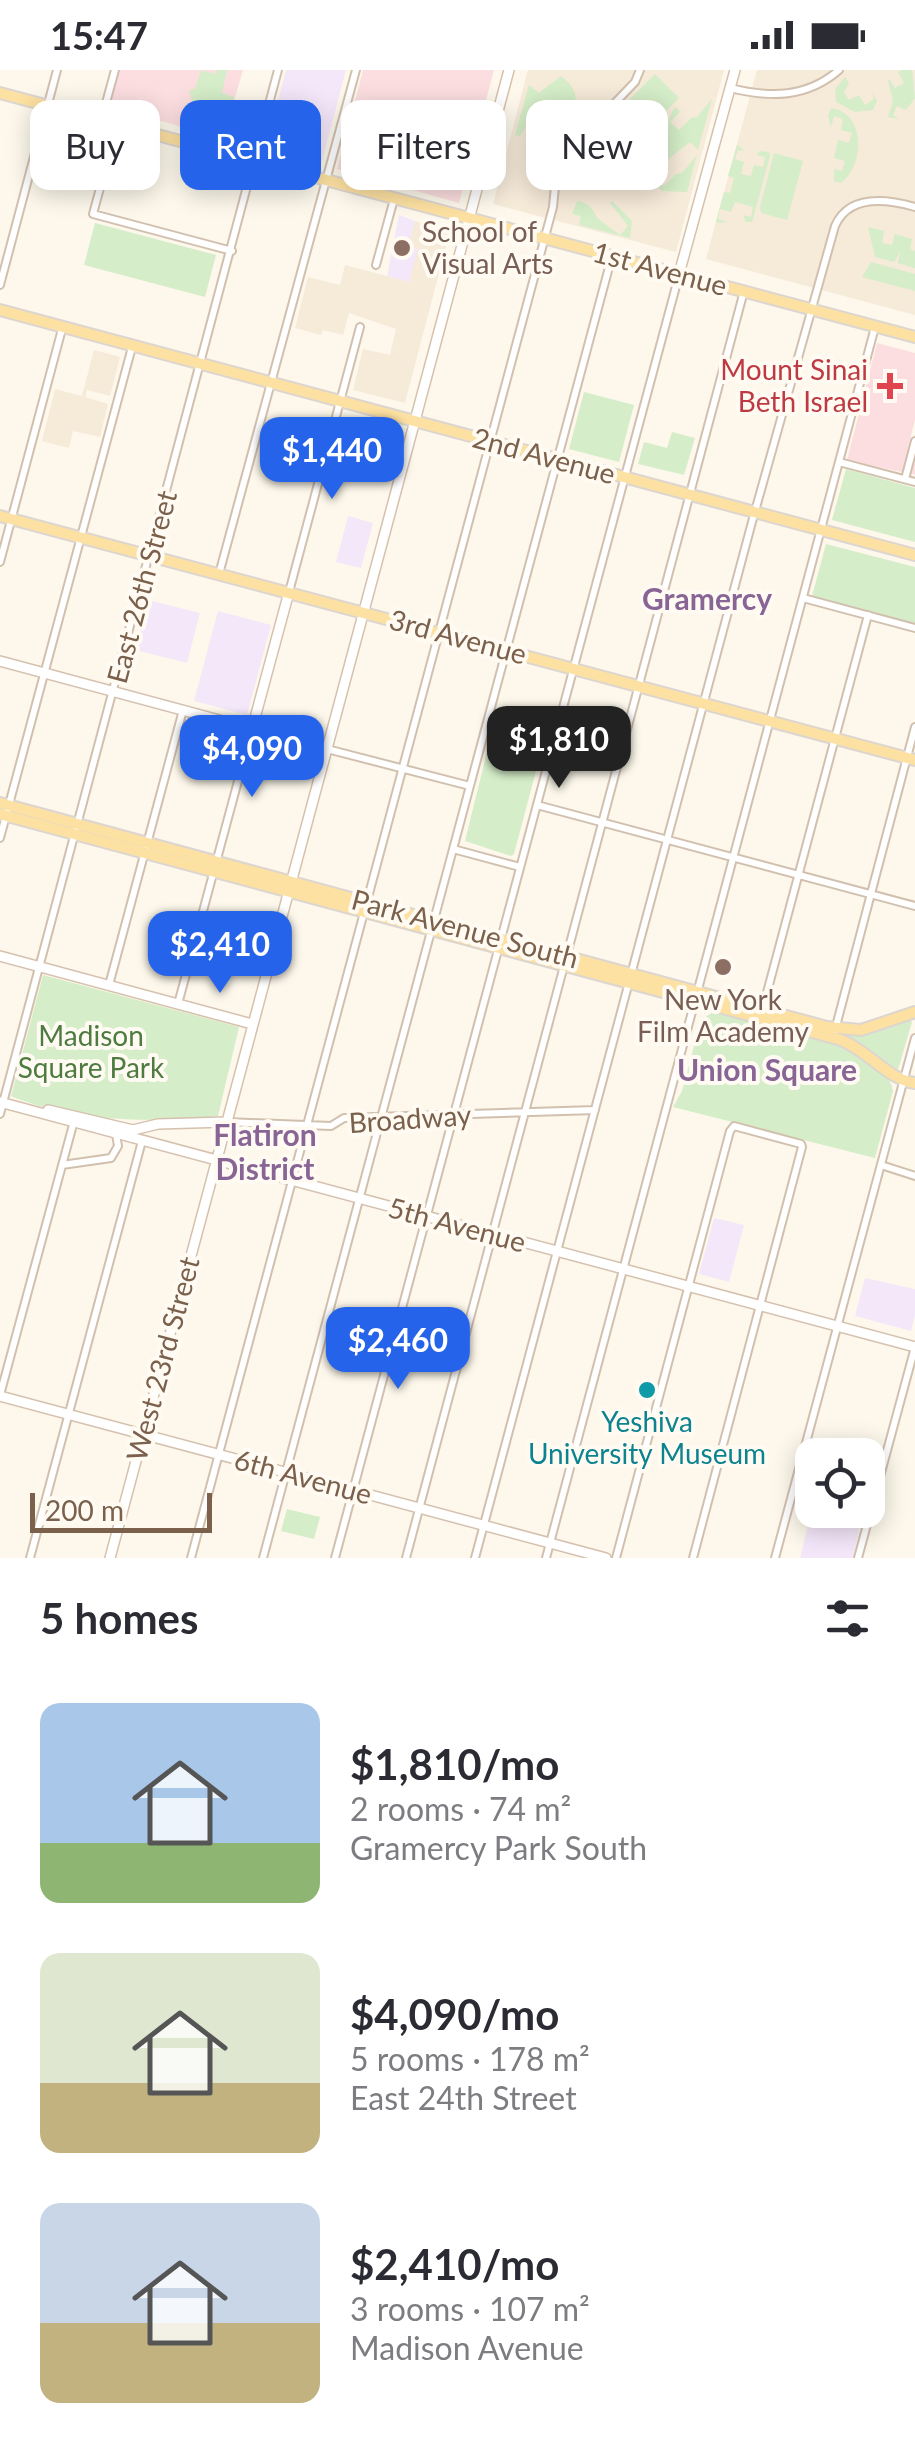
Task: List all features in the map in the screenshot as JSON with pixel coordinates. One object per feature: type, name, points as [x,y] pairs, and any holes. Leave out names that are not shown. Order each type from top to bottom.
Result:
[{"type":"main road","name":"West 23rd Street","points":[[110,1558],[508,70]]},
{"type":"main road","points":[[679,274],[736,70]]},
{"type":"main road","name":"1st Avenue","points":[[0,93],[30,101]]},
{"type":"main road","name":"1st Avenue","points":[[321,180],[915,337]]},
{"type":"main road","name":"2nd Avenue","points":[[0,310],[915,555]]},
{"type":"main road","name":"3rd Avenue","points":[[6,517],[911,759]]},
{"type":"main road","points":[[252,728],[289,592]]},
{"type":"main road","points":[[0,661],[327,748]]},
{"type":"main road","name":"Park Avenue South","points":[[4,810],[834,1033]]},
{"type":"main road","points":[[0,956],[252,1024]]},
{"type":"main road","points":[[834,1033],[868,1028],[915,1012]]},
{"type":"main road","points":[[834,1033],[909,1082]]},
{"type":"main road","name":"5th Avenue","points":[[1,1106],[74,1119],[216,1161],[915,1346]]},
{"type":"main road","points":[[74,1119],[133,1130],[171,1122],[226,1122]]},
{"type":"main road","name":"6th Avenue","points":[[0,1396],[606,1558]]},
{"type":"street","points":[[50,100],[57,70]]},
{"type":"street","points":[[107,100],[115,70]]},
{"type":"street","name":"East 26th Street","points":[[271,100],[278,70]]},
{"type":"street","points":[[219,574],[356,70]]},
{"type":"street","points":[[190,1558],[544,238],[560,162],[631,86],[640,70]]},
{"type":"street","points":[[730,88],[771,95],[802,91],[839,70]]},
{"type":"street","points":[[0,285],[30,173]]},
{"type":"street","points":[[99,190],[93,214],[232,251]]},
{"type":"street","name":"East 26th Street","points":[[1,1106],[248,190]]},
{"type":"street","points":[[376,265],[394,199]]},
{"type":"street","points":[[476,1558],[835,226],[843,212],[867,202],[915,207]]},
{"type":"street","points":[[263,1558],[612,256]]},
{"type":"street","points":[[335,1558],[679,274]]},
{"type":"street","points":[[406,1558],[744,291]]},
{"type":"street","points":[[546,1558],[875,326]]},
{"type":"street","points":[[289,592],[360,327]]},
{"type":"street","points":[[0,562],[6,517],[62,329]]},
{"type":"street","points":[[0,838],[4,810],[132,347]]},
{"type":"street","points":[[905,479],[915,441]]},
{"type":"street","points":[[839,462],[915,482]]},
{"type":"street","points":[[803,598],[915,628]]},
{"type":"street","points":[[762,1014],[868,615]]},
{"type":"street","points":[[110,985],[182,710]]},
{"type":"street","points":[[486,725],[554,743]]},
{"type":"street","points":[[834,1033],[911,759],[915,727]]},
{"type":"street","points":[[178,1004],[252,728]]},
{"type":"street","points":[[327,748],[470,786]]},
{"type":"street","points":[[537,805],[915,906]]},
{"type":"street","points":[[453,849],[520,867]]},
{"type":"street","points":[[775,1558],[881,1164],[909,1082],[915,1038]]},
{"type":"street","name":"Broadway","points":[[226,1122],[306,1127],[331,1126],[344,1118],[595,1110]]},
{"type":"street","points":[[0,1396],[74,1119]]},
{"type":"street","points":[[616,1558],[734,1126],[802,1144],[693,1558]]},
{"type":"street","points":[[62,1165],[109,1158],[118,1146],[116,1134]]},
{"type":"street","points":[[30,1558],[142,1141]]},
{"type":"street","points":[[881,1164],[915,1176]]},
{"type":"street","points":[[858,1558],[915,1346]]},
{"type":"shaded area","points":[[113,70],[243,70],[234,100],[180,100],[180,126],[160,121],[160,100],[104,100]]},
{"type":"shaded area","points":[[286,70],[346,70],[321,165],[321,100],[278,100]]},
{"type":"shaded area","points":[[363,70],[494,70],[486,100],[355,100]]},
{"type":"shaded area","points":[[528,70],[724,70],[676,252],[493,204],[497,190],[506,190],[506,154]]},
{"type":"shaded area","points":[[757,70],[915,70],[915,315],[706,259]]},
{"type":"shaded area","points":[[412,190],[462,190],[459,203]]},
{"type":"shaded area","name":"School of Visual Arts","points":[[399,215],[415,221],[408,246],[418,249],[409,282],[387,276]]},
{"type":"shaded area","points":[[415,221],[450,231],[405,403],[353,390],[363,349],[390,355],[396,329],[349,313],[343,335],[323,330],[321,335],[295,328],[308,277],[340,285],[345,265],[409,282],[417,249],[408,246]]},
{"type":"shaded area","name":"Mount Sinai Beth Israel","points":[[877,343],[915,353],[915,420],[908,447],[915,449],[915,475],[847,460]]},
{"type":"shaded area","points":[[94,350],[120,357],[110,396],[87,390],[85,397],[108,404],[100,437],[73,431],[69,448],[42,441],[55,389],[82,396]]},
{"type":"shaded area","points":[[348,516],[373,523],[361,568],[336,562]]},
{"type":"shaded area","points":[[148,600],[200,613],[187,663],[135,650]]},
{"type":"shaded area","points":[[218,611],[271,625],[247,715],[194,701]]},
{"type":"shaded area","points":[[714,1218],[744,1225],[729,1282],[699,1274]]},
{"type":"shaded area","points":[[865,1278],[915,1289],[911,1331],[855,1316]]},
{"type":"shaded area","points":[[807,1528],[859,1528],[853,1558],[800,1558]]},
{"type":"green space","points":[[201,70],[215,74],[217,70],[227,70],[222,93],[233,100],[192,100],[189,90],[195,89]]},
{"type":"green space","points":[[912,70],[915,98],[906,110],[897,106],[893,115],[899,119],[888,117],[893,101],[888,81],[895,88],[904,83],[898,72]]},
{"type":"green space","points":[[655,74],[679,98],[668,109],[668,100],[629,100]]},
{"type":"green space","points":[[561,76],[576,98],[526,100],[526,127],[520,136],[515,135],[529,85],[539,93]]},
{"type":"green space","points":[[845,77],[849,83],[844,92],[849,100],[859,95],[865,105],[874,99],[872,92],[877,101],[873,110],[855,112],[836,102],[835,89]]},
{"type":"green space","points":[[712,99],[698,150],[690,142],[668,159],[668,122],[673,110],[676,107],[680,112],[670,122],[679,130]]},
{"type":"green space","points":[[831,108],[851,119],[858,141],[854,164],[841,183],[834,181],[834,169],[842,171],[845,161],[834,158],[838,140],[849,143],[852,133],[841,130],[843,119],[834,116],[831,127]]},
{"type":"green space","points":[[737,145],[745,151],[738,150],[735,159],[744,162],[741,174],[751,176],[754,165],[763,167],[765,157],[757,155],[760,151],[769,152],[770,156],[752,222],[746,222],[743,215],[751,217],[753,207],[735,202],[731,212],[720,209],[718,219],[727,222],[718,223],[716,221],[724,192],[730,193],[734,178],[728,176]]},
{"type":"green space","points":[[774,153],[803,161],[787,220],[761,213]]},
{"type":"green space","points":[[697,155],[687,192],[661,190],[668,190],[668,182]]},
{"type":"green space","points":[[577,201],[588,205],[597,218],[620,235],[628,226],[612,201],[632,221],[630,238],[579,225],[581,216],[572,214]]},
{"type":"green space","points":[[95,223],[216,255],[205,297],[84,265]]},
{"type":"green space","points":[[868,227],[884,231],[882,243],[892,245],[895,234],[912,239],[910,249],[915,251],[915,268],[898,263],[900,252],[894,262],[875,257]]},
{"type":"green space","points":[[871,262],[915,274],[915,291],[862,277]]},
{"type":"green space","points":[[584,392],[634,405],[619,462],[569,449]]},
{"type":"green space","points":[[672,432],[695,438],[684,475],[638,464],[644,442],[667,448]]},
{"type":"green space","points":[[846,469],[915,488],[915,542],[832,520]]},
{"type":"green space","points":[[826,544],[915,567],[915,623],[812,596]]},
{"type":"green space","points":[[497,737],[541,752],[511,856],[465,841],[490,740]]},
{"type":"green space","name":"Madison Square Park","points":[[43,975],[239,1027],[218,1116],[87,1116],[11,1096]]},
{"type":"green space","points":[[713,1012],[815,1038],[869,1062],[886,1076],[893,1091],[875,1158],[673,1107],[682,1091],[701,1020]]},
{"type":"green space","points":[[908,1019],[912,1022],[898,1070],[842,1036],[862,1035]]},
{"type":"green space","points":[[287,1509],[320,1517],[314,1539],[281,1531]]},
{"type":"place","name":"School of Visual Arts","points":[[402,248]]},
{"type":"place","name":"Mount Sinai Beth Israel","points":[[890,386]]},
{"type":"place","name":"New York Film Academy","points":[[723,967]]},
{"type":"place","name":"Yeshiva University Museum","points":[[647,1390]]},
{"type":"district","name":"Gramercy","points":[[707,600]]},
{"type":"district","name":"Union Square","points":[[767,1071]]},
{"type":"district","name":"Flatiron District","points":[[265,1153]]}]
